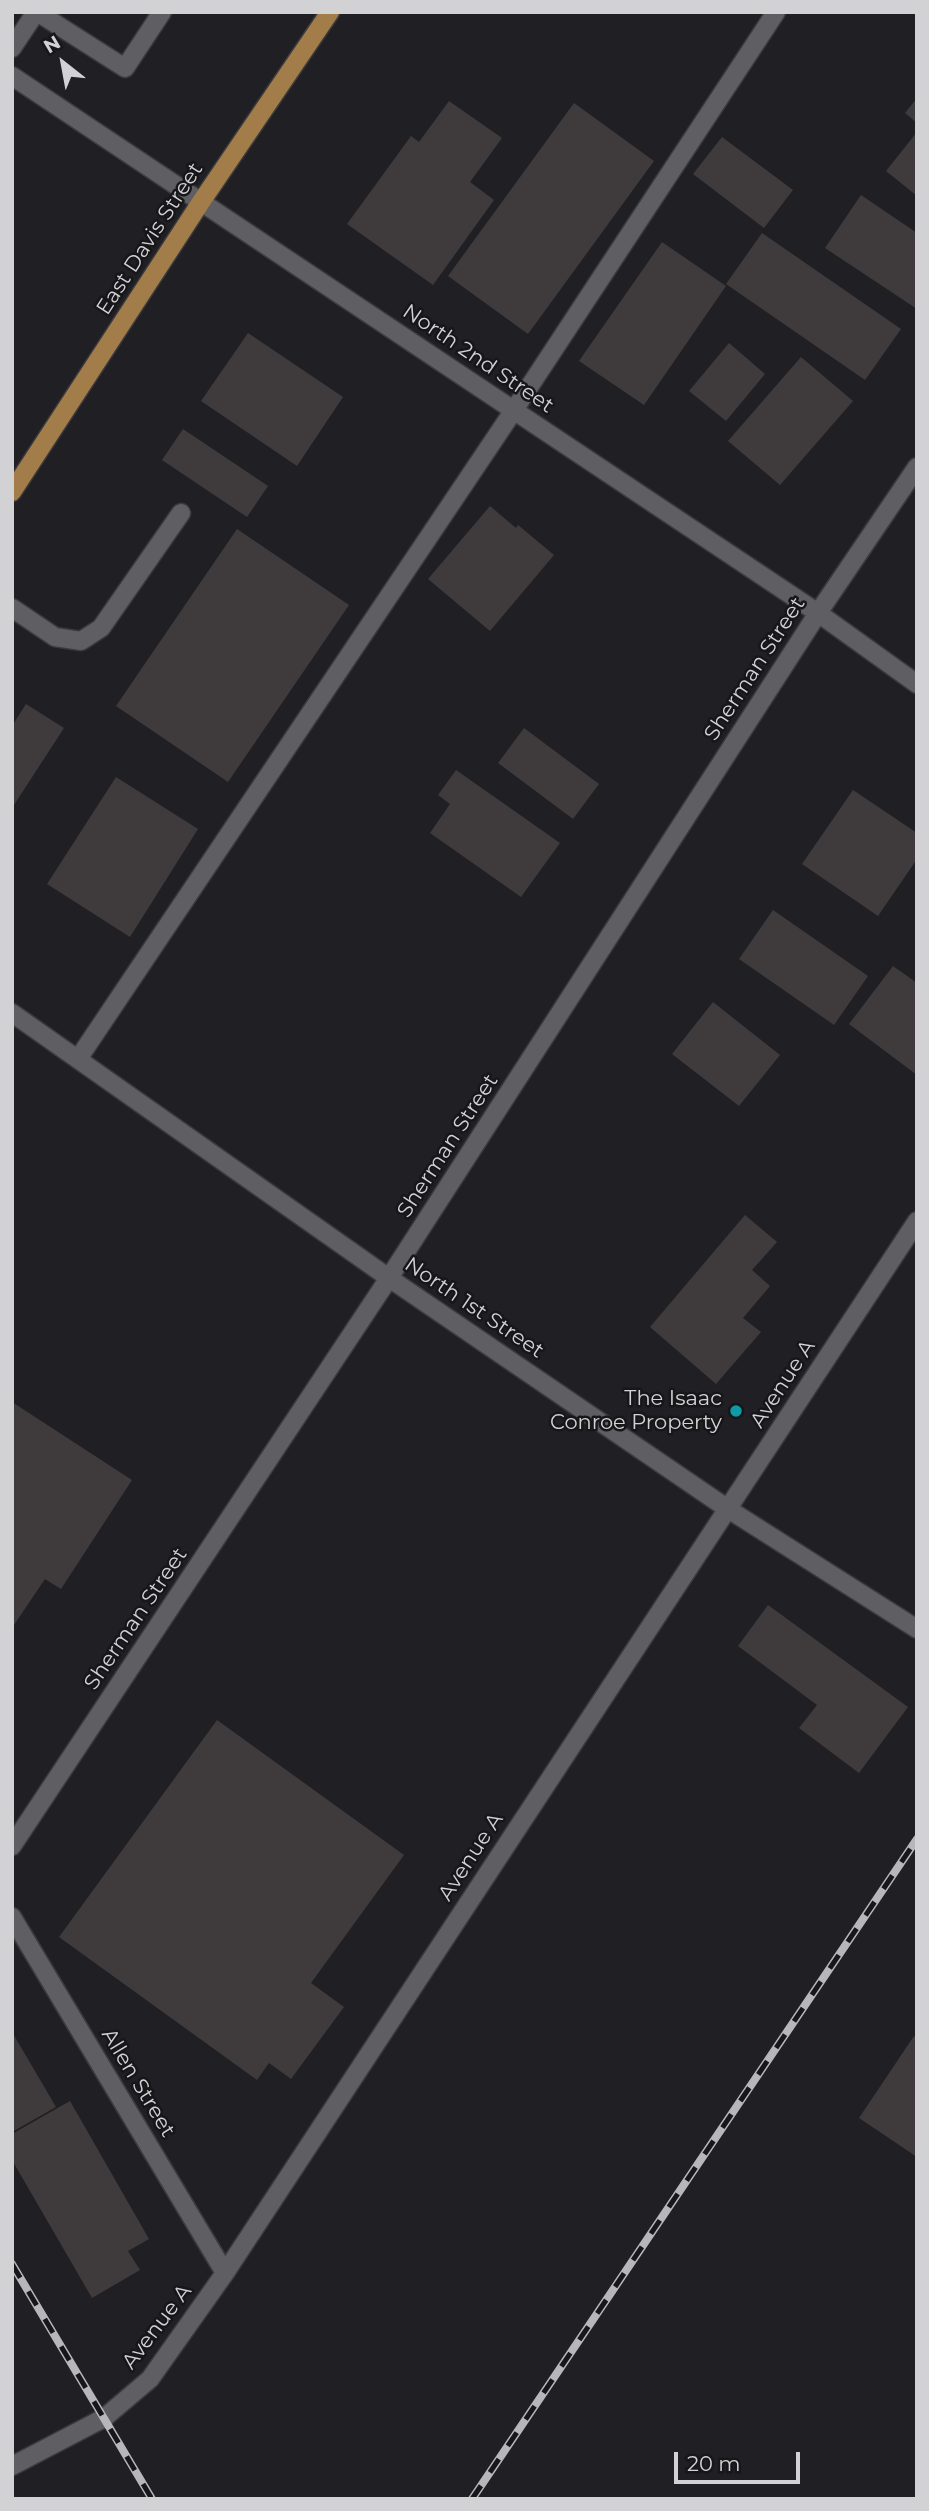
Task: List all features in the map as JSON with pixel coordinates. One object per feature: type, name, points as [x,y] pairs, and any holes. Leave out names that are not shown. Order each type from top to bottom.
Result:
[{"type":"main road","name":"East Davis Street","points":[[12,492],[201,202],[330,12]]},
{"type":"street","points":[[12,48],[36,12],[125,68],[162,12]]},
{"type":"street","points":[[78,1059],[514,410],[776,12]]},
{"type":"street","name":"North 2nd Street","points":[[12,76],[818,613],[917,684]]},
{"type":"street","name":"Sherman Street","points":[[12,1846],[389,1278],[818,613],[917,467]]},
{"type":"street","points":[[12,608],[55,637],[81,641],[101,628],[181,513]]},
{"type":"street","name":"North 1st Street","points":[[12,1013],[389,1278],[728,1509],[917,1629]]},
{"type":"street","name":"Avenue A","points":[[12,2466],[104,2418],[150,2379],[225,2273],[917,1221]]},
{"type":"street","name":"Allen Street","points":[[12,1917],[225,2273]]},
{"type":"building","points":[[917,98],[917,123],[905,113]]},
{"type":"building","points":[[449,101],[502,138],[470,182],[494,200],[433,285],[347,224],[411,136],[419,142]]},
{"type":"building","points":[[574,103],[654,161],[528,334],[448,276]]},
{"type":"building","points":[[917,132],[917,196],[886,171]]},
{"type":"building","points":[[722,137],[793,190],[764,228],[693,174]]},
{"type":"building","points":[[861,195],[917,233],[917,309],[825,248]]},
{"type":"building","points":[[762,233],[901,329],[865,380],[726,284]]},
{"type":"building","points":[[662,242],[726,286],[644,405],[579,361]]},
{"type":"building","points":[[248,333],[343,397],[297,466],[201,401]]},
{"type":"building","points":[[729,343],[765,374],[726,421],[689,391]]},
{"type":"building","points":[[801,357],[853,401],[780,485],[728,441]]},
{"type":"building","points":[[183,429],[268,486],[247,517],[162,460]]},
{"type":"building","points":[[490,506],[554,555],[490,631],[428,579]]},
{"type":"building","points":[[237,529],[349,605],[228,782],[116,706]]},
{"type":"building","points":[[26,704],[64,728],[12,808],[12,726]]},
{"type":"building","points":[[524,728],[599,784],[573,819],[498,763]]},
{"type":"building","points":[[456,770],[560,843],[521,897],[430,833],[450,804],[438,795]]},
{"type":"building","points":[[116,777],[198,829],[130,937],[47,884]]},
{"type":"building","points":[[853,790],[917,833],[917,859],[878,916],[802,864]]},
{"type":"building","points":[[773,910],[868,976],[834,1025],[739,959]]},
{"type":"building","points":[[893,966],[917,983],[917,1075],[849,1024]]},
{"type":"building","points":[[713,1002],[780,1055],[739,1106],[672,1054]]},
{"type":"building","points":[[745,1215],[777,1242],[752,1270],[770,1286],[743,1318],[761,1332],[716,1384],[650,1327]]},
{"type":"building","points":[[12,1402],[132,1480],[61,1589],[45,1579],[12,1628]]},
{"type":"building","points":[[768,1605],[908,1707],[859,1773],[799,1728],[817,1705],[738,1646]]},
{"type":"building","points":[[217,1720],[404,1855],[311,1983],[344,2007],[291,2079],[269,2063],[257,2080],[59,1937]]},
{"type":"building","points":[[12,2032],[56,2107],[12,2132]]},
{"type":"building","points":[[914,2036],[917,2038],[917,2157],[859,2118]]},
{"type":"building","points":[[70,2101],[149,2239],[128,2251],[140,2270],[92,2298],[12,2160],[12,2134]]},
{"type":"railway","points":[[472,2499],[917,1839]]},
{"type":"railway","points":[[12,2264],[152,2499]]},
{"type":"place","name":"The Isaac Conroe Property","points":[[736,1411]]}]
